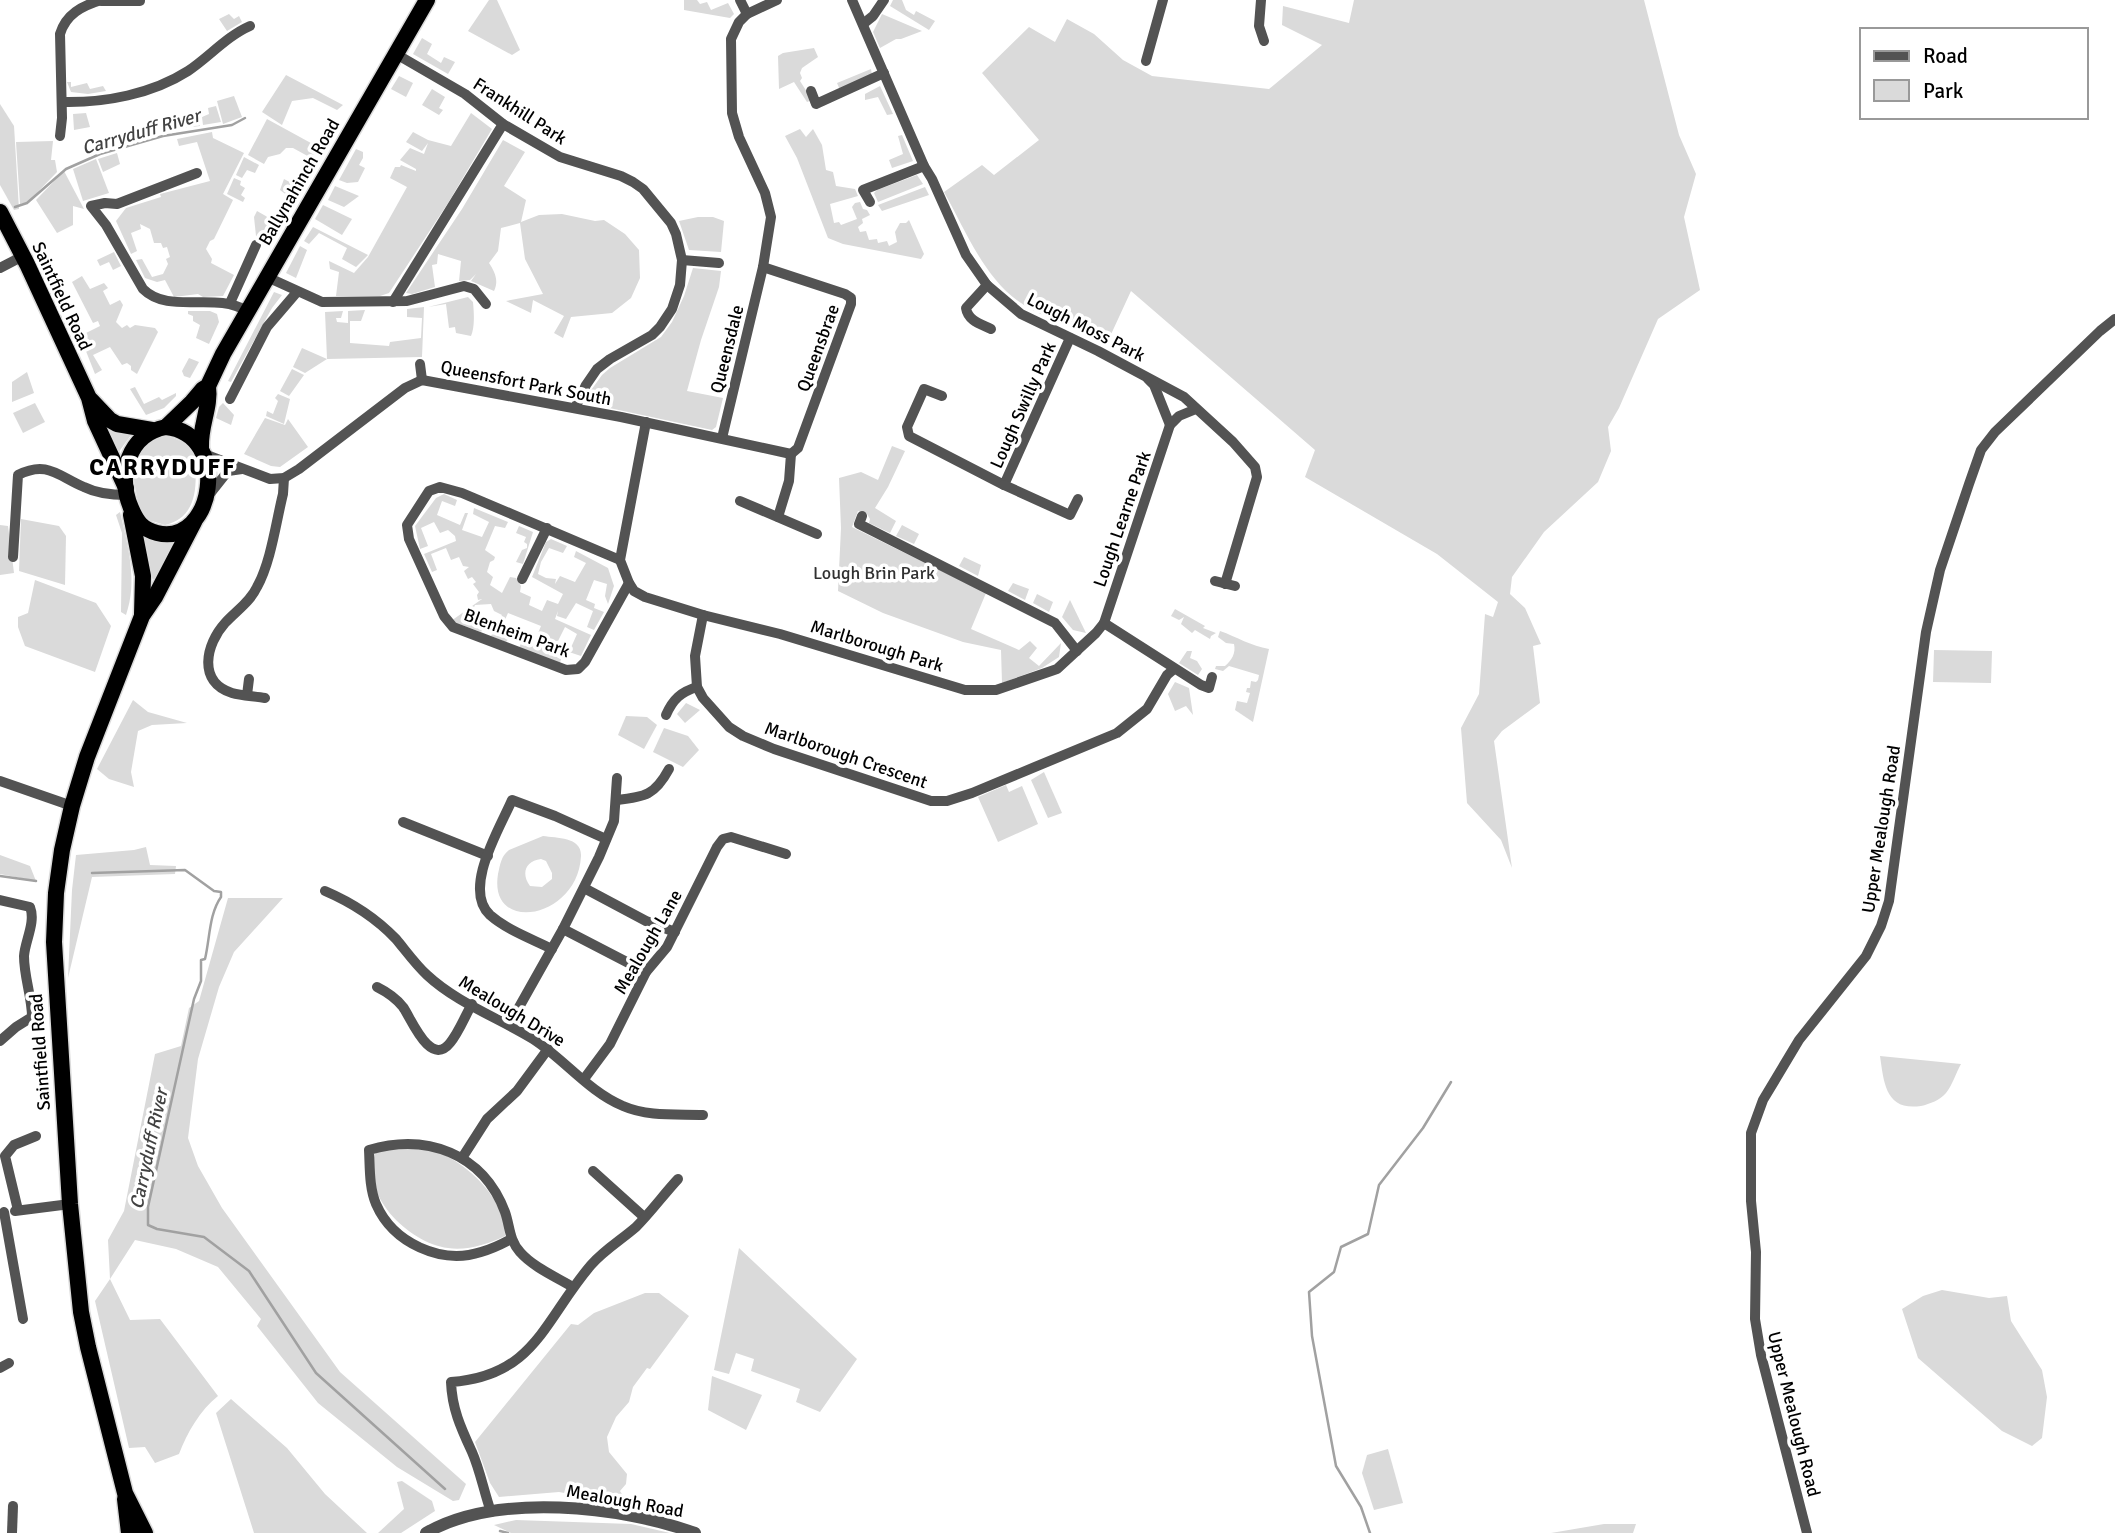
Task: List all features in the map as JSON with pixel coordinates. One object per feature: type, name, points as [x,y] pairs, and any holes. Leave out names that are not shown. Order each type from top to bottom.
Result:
[{"type":"highway","name":"Ballynahinch Road","points":[[202,450],[200,432],[210,399],[208,386],[223,354],[427,0]]},
{"type":"highway","name":"Saintfield Road","points":[[0,212],[89,398],[95,421],[128,496],[143,576],[142,616]]},
{"type":"highway","name":"Ballynahinch Road","points":[[159,428],[208,386]]},
{"type":"highway","name":"Saintfield Road","points":[[89,398],[117,424],[159,428]]},
{"type":"highway","points":[[159,428],[184,431],[193,437],[202,450],[207,477],[204,501],[194,522],[176,534],[155,532],[138,523],[128,496],[126,469],[132,448],[159,428]]},
{"type":"highway","name":"Saintfield Road","points":[[129,1533],[125,1493],[88,1347],[77,1280],[54,942],[56,893],[72,806],[88,757],[142,616],[162,586],[194,522]]},
{"type":"highway","name":"Saintfield Road","points":[[125,1493],[145,1533]]},
{"type":"street","points":[[60,136],[60,34],[63,23],[73,13],[101,0],[140,1]]},
{"type":"street","points":[[740,0],[747,14],[777,0]]},
{"type":"street","name":"Lough Moss Park","points":[[852,0],[966,256],[987,285],[1021,314],[1184,397],[1233,442],[1255,467],[1257,477],[1225,584]]},
{"type":"street","points":[[863,24],[873,16],[884,0]]},
{"type":"street","points":[[1146,61],[1163,0]]},
{"type":"street","points":[[1261,0],[1259,26],[1264,41]]},
{"type":"street","name":"Queensdale","points":[[722,438],[764,267],[770,230],[769,205],[739,137],[732,113],[731,39],[739,22],[747,14]]},
{"type":"street","points":[[62,102],[117,98],[167,81],[187,72],[250,26]]},
{"type":"street","name":"Frankhill Park","points":[[396,54],[465,94],[503,124],[561,157],[633,181],[662,211],[676,234],[682,260]]},
{"type":"street","points":[[811,91],[816,104],[884,73]]},
{"type":"street","points":[[393,302],[503,124]]},
{"type":"street","points":[[870,202],[863,190],[924,166]]},
{"type":"street","points":[[197,173],[117,204],[91,206],[106,225],[149,295],[171,302],[230,303],[247,312]]},
{"type":"street","points":[[106,225],[117,204]]},
{"type":"street","points":[[230,303],[256,245]]},
{"type":"street","points":[[0,268],[23,256]]},
{"type":"street","points":[[575,408],[597,369],[660,327],[678,293],[682,260],[719,262]]},
{"type":"street","name":"Queensbrae","points":[[764,267],[845,294],[851,299],[798,448],[791,454]]},
{"type":"street","points":[[267,277],[321,302],[393,302],[464,286],[474,289],[486,304]]},
{"type":"street","points":[[987,285],[966,308],[971,319],[991,329]]},
{"type":"street","points":[[230,399],[267,327],[296,292]]},
{"type":"street","name":"Upper Mealough Road","points":[[1807,1533],[1761,1355],[1755,1319],[1756,1252],[1751,1201],[1751,1133],[1763,1100],[1781,1068],[1799,1040],[1866,956],[1881,926],[1889,901],[1926,632],[1940,570],[1981,450],[1995,432],[2115,319]]},
{"type":"street","name":"Lough Swilly Park","points":[[1004,485],[1070,338]]},
{"type":"street","points":[[420,364],[422,380]]},
{"type":"street","points":[[1146,376],[1154,385],[1170,425],[1179,416],[1196,409]]},
{"type":"street","name":"Queensfort Park South","points":[[284,478],[405,388],[422,380],[646,422],[791,454]]},
{"type":"street","name":"Lough Swilly Park","points":[[942,396],[924,389],[907,427],[909,436],[1004,485],[1070,515],[1078,499]]},
{"type":"street","points":[[629,583],[620,560],[646,422]]},
{"type":"street","name":"Lough Learne Park","points":[[1104,623],[1170,425]]},
{"type":"street","points":[[202,450],[270,479],[284,478],[283,494],[257,587],[247,602],[212,638],[208,654],[209,673],[220,686],[231,693],[265,698]]},
{"type":"street","points":[[779,517],[789,481],[791,454]]},
{"type":"street","points":[[13,557],[18,475],[30,468],[46,468],[103,495],[128,496]]},
{"type":"street","points":[[204,501],[228,471],[243,469]]},
{"type":"street","name":"Blenheim Park","points":[[620,560],[462,493],[440,487],[429,491],[407,525],[416,554],[444,616],[453,627],[566,670],[578,669],[585,662],[629,583]]},
{"type":"street","points":[[740,501],[817,534]]},
{"type":"street","points":[[862,516],[859,524],[1055,623],[1077,651]]},
{"type":"street","points":[[522,579],[547,528]]},
{"type":"street","name":"Marlborough Park","points":[[629,583],[634,591],[645,597],[780,634],[965,690],[996,691],[1057,668],[1104,623]]},
{"type":"street","points":[[666,715],[670,704],[681,692],[697,687],[695,656],[703,615]]},
{"type":"street","points":[[1104,623],[1174,669],[1209,688],[1212,677]]},
{"type":"street","name":"Marlborough Crescent","points":[[697,687],[703,698],[729,727],[743,736],[931,801],[947,801],[1117,733],[1147,709],[1167,675],[1174,669]]},
{"type":"street","points":[[247,695],[249,679]]},
{"type":"street","points":[[617,800],[652,792],[661,785],[669,769]]},
{"type":"street","points":[[509,1026],[584,888],[614,821],[617,778]]},
{"type":"street","points":[[0,781],[72,806]]},
{"type":"street","points":[[552,949],[489,914],[481,901],[478,889],[481,873],[512,800],[606,839]]},
{"type":"street","points":[[403,822],[488,856]]},
{"type":"street","name":"Mealough Lane","points":[[584,1079],[610,1044],[646,972],[667,947],[717,846],[723,839],[731,837],[786,854]]},
{"type":"street","points":[[584,888],[675,932]]},
{"type":"street","name":"Mealough Drive","points":[[325,891],[368,913],[395,938],[427,975],[447,990],[548,1049],[584,1079],[623,1106],[650,1113],[703,1115]]},
{"type":"street","points":[[0,900],[30,907],[33,914],[24,953],[24,973],[32,1005],[32,1017],[0,1041]]},
{"type":"street","points":[[563,929],[646,972]]},
{"type":"street","points":[[377,987],[390,993],[402,1006],[424,1043],[442,1049],[449,1045],[472,1004]]},
{"type":"street","points":[[462,1158],[487,1119],[517,1091],[548,1049]]},
{"type":"street","points":[[18,1210],[5,1156],[13,1145],[36,1136]]},
{"type":"street","points":[[511,1239],[481,1252],[462,1256],[440,1254],[404,1239],[387,1222],[376,1203],[369,1150],[388,1144],[412,1143],[440,1148],[462,1158],[493,1189],[505,1212],[511,1239],[528,1259],[573,1287]]},
{"type":"street","points":[[593,1171],[645,1217]]},
{"type":"street","points":[[491,1512],[473,1453],[461,1430],[452,1402],[451,1382],[479,1380],[499,1372],[525,1353],[559,1311],[573,1287],[603,1252],[636,1226],[678,1179]]},
{"type":"street","points":[[23,1319],[14,1296],[2,1212],[70,1204]]},
{"type":"street","points":[[12,1533],[13,1506]]},
{"type":"street","name":"Mealough Road","points":[[426,1533],[464,1518],[537,1506],[631,1517],[695,1533]]},
{"type":"green space","points":[[489,0],[497,0],[520,50],[512,55],[468,31]]},
{"type":"green space","points":[[684,0],[697,0],[700,4],[707,2],[711,10],[728,3],[734,14],[730,18],[684,10]]},
{"type":"green space","points":[[893,0],[902,0],[906,10],[914,15],[916,11],[935,21],[929,30],[890,6]]},
{"type":"green space","points":[[1354,0],[1644,0],[1679,135],[1696,174],[1684,217],[1700,290],[1658,319],[1608,427],[1611,451],[1598,482],[1544,532],[1512,577],[1510,594],[1525,608],[1541,644],[1533,646],[1540,703],[1502,731],[1494,741],[1512,868],[1501,840],[1467,803],[1461,728],[1479,694],[1485,614],[1493,617],[1498,602],[1437,554],[1305,477],[1315,450],[1131,291],[1107,343],[1034,311],[1010,295],[987,269],[944,192],[982,165],[994,175],[1039,140],[982,73],[1029,27],[1055,42],[1067,19],[1094,34],[1123,60],[1152,76],[1269,89],[1322,45],[1282,25],[1283,6],[1349,23]]},
{"type":"green space","points":[[229,14],[234,19],[239,16],[242,22],[227,31],[219,19]]},
{"type":"green space","points":[[882,14],[922,31],[896,39],[880,48],[873,32]]},
{"type":"green space","points":[[422,38],[432,44],[427,54],[441,63],[444,57],[455,62],[448,74],[413,54]]},
{"type":"green space","points":[[814,48],[818,57],[802,68],[800,73],[800,81],[812,100],[807,102],[794,82],[779,89],[778,56]]},
{"type":"green space","points":[[871,69],[872,75],[840,90],[837,83]]},
{"type":"green space","points":[[286,75],[343,105],[337,110],[313,98],[292,101],[282,125],[262,112]]},
{"type":"green space","points":[[399,76],[413,83],[406,97],[391,89]]},
{"type":"green space","points":[[67,82],[71,82],[71,87],[87,83],[90,89],[103,86],[106,91],[88,94],[71,92]]},
{"type":"green space","points":[[880,86],[893,114],[887,115],[878,97],[865,100],[865,94]]},
{"type":"green space","points":[[432,89],[445,97],[439,108],[443,110],[439,115],[422,105]]},
{"type":"green space","points":[[234,96],[242,117],[223,124],[217,101]]},
{"type":"green space","points":[[0,104],[14,126],[19,209],[14,210],[0,185]]},
{"type":"green space","points":[[216,106],[221,122],[203,125],[202,117],[209,114],[208,108]]},
{"type":"green space","points":[[86,113],[90,127],[74,130],[73,114]]},
{"type":"green space","points":[[471,113],[492,129],[389,293],[380,296],[336,296],[339,272],[330,269],[329,261],[354,273],[368,257],[407,187],[390,178],[395,167],[401,165],[416,171],[400,160],[410,148],[424,154],[428,143],[422,151],[406,142],[413,132],[428,140],[451,146]]},
{"type":"green space","points":[[197,114],[200,126],[184,128],[180,117]]},
{"type":"green space","points":[[267,119],[320,148],[313,159],[293,148],[286,148],[280,154],[268,157],[264,164],[248,155]]},
{"type":"green space","points":[[800,129],[806,137],[813,129],[822,145],[826,170],[833,172],[836,186],[855,189],[858,196],[830,204],[834,223],[839,222],[841,225],[857,219],[852,207],[860,202],[870,215],[862,219],[863,223],[858,227],[860,232],[866,231],[869,240],[877,239],[878,243],[887,241],[889,246],[897,242],[895,232],[900,223],[909,220],[924,254],[921,259],[843,244],[828,238],[797,158],[785,136]]},
{"type":"green space","points":[[212,132],[213,138],[244,153],[223,194],[233,200],[214,239],[206,249],[212,259],[211,263],[234,275],[223,296],[203,297],[198,294],[174,297],[165,280],[157,282],[145,278],[136,260],[142,259],[152,277],[163,274],[168,264],[166,259],[170,257],[167,247],[163,248],[161,243],[154,243],[150,229],[140,224],[141,229],[131,233],[137,251],[131,254],[116,221],[126,208],[161,197],[160,194],[210,181],[197,142],[179,146],[177,139]]},
{"type":"green space","points":[[902,135],[913,161],[892,168],[889,160],[903,154],[898,136]]},
{"type":"green space","points":[[503,140],[525,152],[504,186],[526,200],[521,222],[539,215],[562,214],[595,221],[604,220],[625,234],[639,250],[640,278],[631,298],[612,313],[571,317],[563,338],[554,333],[564,316],[533,300],[531,313],[506,301],[543,294],[525,259],[520,223],[501,228],[498,251],[489,263],[496,277],[494,291],[471,281],[476,274],[470,280],[459,281],[461,261],[438,254],[437,264],[432,265],[435,287],[412,294],[406,293],[462,209]]},
{"type":"green space","points":[[53,141],[51,160],[55,160],[57,172],[28,202],[20,204],[16,142]]},
{"type":"green space","points":[[356,149],[363,152],[359,165],[365,168],[358,182],[347,183],[339,180]]},
{"type":"green space","points":[[117,153],[120,164],[103,172],[98,159]]},
{"type":"green space","points":[[244,157],[259,165],[255,173],[247,170],[242,178],[236,175]]},
{"type":"green space","points":[[96,159],[109,193],[83,201],[73,169]]},
{"type":"green space","points":[[64,171],[84,209],[73,206],[73,225],[57,233],[36,200]]},
{"type":"green space","points":[[917,175],[923,184],[878,202],[874,193],[877,190]]},
{"type":"green space","points":[[234,178],[241,181],[240,185],[245,188],[241,195],[245,198],[243,202],[227,194]]},
{"type":"green space","points":[[284,179],[299,187],[292,199],[280,190]]},
{"type":"green space","points":[[335,186],[359,196],[344,207],[328,200]]},
{"type":"green space","points":[[925,187],[929,195],[882,211],[878,205]]},
{"type":"green space","points":[[323,205],[352,219],[342,235],[315,219]]},
{"type":"green space","points":[[257,211],[278,223],[266,244],[256,236],[254,217]]},
{"type":"green space","points":[[713,217],[724,221],[721,252],[689,250],[679,221]]},
{"type":"green space","points":[[313,227],[368,255],[356,267],[342,259],[347,248],[319,233],[309,244],[304,241]]},
{"type":"green space","points":[[300,246],[307,250],[296,278],[286,273]]},
{"type":"green space","points":[[114,252],[121,266],[113,270],[109,262],[100,266],[97,260]]},
{"type":"green space","points":[[693,268],[721,271],[719,287],[687,391],[723,398],[716,427],[712,430],[586,403],[584,400],[602,375],[661,337],[672,322]]},
{"type":"green space","points":[[82,276],[90,289],[104,283],[108,288],[103,291],[110,305],[120,300],[123,305],[116,322],[122,328],[135,325],[155,328],[158,332],[137,374],[127,363],[122,365],[110,347],[93,355],[102,370],[95,374],[80,336],[100,326],[98,321],[93,323],[72,282]]},
{"type":"green space","points":[[274,292],[282,295],[231,382],[228,381]]},
{"type":"green space","points":[[468,297],[473,302],[474,324],[471,336],[456,333],[455,327],[449,328],[446,304],[428,307]]},
{"type":"green space","points":[[424,307],[422,357],[327,359],[325,312],[343,311],[341,318],[336,318],[337,322],[348,323],[348,311],[365,310],[361,321],[350,321],[350,343],[389,346],[390,342],[421,338],[422,318],[407,317],[407,309]]},
{"type":"green space","points":[[188,311],[210,311],[217,314],[219,322],[209,344],[196,338],[200,325],[193,321],[193,316],[188,314]]},
{"type":"green space","points":[[302,348],[327,359],[305,373],[293,367]]},
{"type":"green space","points":[[189,358],[199,362],[190,378],[184,376],[182,371]]},
{"type":"green space","points":[[292,369],[304,375],[289,396],[280,391]]},
{"type":"green space","points":[[27,372],[34,393],[12,402],[12,382]]},
{"type":"green space","points":[[135,387],[144,404],[159,397],[162,400],[176,393],[176,396],[164,408],[146,415],[130,389]]},
{"type":"green space","points":[[278,394],[290,399],[284,424],[266,416],[267,411],[273,414]]},
{"type":"green space","points":[[35,403],[45,422],[23,433],[13,413]]},
{"type":"green space","points":[[223,403],[234,415],[231,425],[216,418]]},
{"type":"green space","points":[[101,418],[134,431],[118,453]]},
{"type":"green space","points":[[265,418],[285,425],[288,419],[308,447],[280,467],[271,466],[244,454]]},
{"type":"green space","points":[[166,435],[183,442],[194,452],[196,474],[190,506],[176,521],[165,525],[145,519],[139,510],[132,468],[147,440]]},
{"type":"green space","name":"Lough Brin Park","points":[[892,446],[905,451],[875,508],[896,521],[890,533],[869,523],[867,514],[858,511],[852,527],[986,593],[971,629],[1019,650],[1030,641],[1037,648],[1029,658],[1039,666],[1061,643],[1059,657],[1042,668],[1002,683],[1001,650],[963,642],[883,613],[838,591],[841,528],[839,478],[861,472],[878,480]]},
{"type":"green space","points":[[444,494],[457,500],[455,506],[442,501],[437,515],[460,525],[465,513],[468,513],[462,530],[482,537],[489,522],[473,514],[474,508],[508,522],[505,528],[495,526],[485,550],[495,557],[487,572],[493,577],[490,585],[502,593],[510,577],[516,578],[521,586],[520,592],[531,597],[529,605],[542,611],[547,600],[558,604],[563,594],[532,577],[546,542],[551,539],[567,546],[563,553],[549,548],[538,574],[556,579],[555,584],[560,576],[575,582],[586,563],[574,557],[576,551],[608,568],[614,586],[608,604],[605,596],[607,584],[594,580],[586,600],[595,604],[594,608],[604,612],[594,630],[587,627],[593,611],[576,603],[566,619],[557,616],[558,611],[555,619],[591,635],[581,656],[569,652],[577,634],[565,627],[556,645],[548,641],[543,650],[561,659],[560,663],[519,648],[522,641],[533,645],[541,626],[508,613],[500,631],[511,636],[506,642],[491,636],[502,615],[494,611],[491,604],[475,605],[470,616],[486,624],[481,632],[451,621],[482,599],[478,600],[479,592],[473,584],[476,582],[472,577],[468,579],[464,571],[469,567],[463,566],[459,557],[451,560],[446,548],[431,554],[437,570],[432,572],[424,554],[456,541],[455,536],[448,530],[440,533],[434,522],[421,528],[428,546],[420,549],[415,526],[436,498]]},
{"type":"green space","points":[[120,512],[129,551],[131,577],[130,602],[126,615],[121,612],[122,533],[116,515]]},
{"type":"green space","points":[[21,519],[59,526],[66,536],[65,585],[19,571]]},
{"type":"green space","points":[[0,525],[8,526],[14,573],[0,575]]},
{"type":"green space","points":[[902,525],[919,534],[914,544],[896,536]]},
{"type":"green space","points":[[519,526],[533,532],[523,564],[516,562],[522,550],[527,548],[524,542],[526,537],[516,533]]},
{"type":"green space","points":[[140,536],[153,541],[177,543],[157,578],[153,579],[147,574]]},
{"type":"green space","points":[[964,557],[981,565],[978,576],[959,566]]},
{"type":"green space","points":[[35,580],[96,603],[111,626],[95,672],[25,646],[18,627],[18,617],[28,613]]},
{"type":"green space","points":[[1013,583],[1029,589],[1025,600],[1008,591]]},
{"type":"green space","points":[[1037,594],[1053,602],[1049,612],[1033,603]]},
{"type":"green space","points":[[1070,600],[1086,633],[1073,630],[1062,617]]},
{"type":"green space","points":[[1175,609],[1205,626],[1203,628],[1216,633],[1210,639],[1195,630],[1192,633],[1181,624],[1184,617],[1179,620],[1171,616]]},
{"type":"green space","points":[[1220,631],[1269,649],[1253,722],[1235,710],[1237,701],[1247,703],[1250,693],[1246,692],[1247,688],[1250,688],[1251,681],[1258,680],[1259,675],[1229,666],[1223,671],[1215,669],[1216,666],[1227,664],[1234,650],[1234,644],[1226,643],[1218,637]]},
{"type":"green space","points":[[1934,650],[1992,651],[1991,683],[1933,682]]},
{"type":"green space","points":[[1187,651],[1192,651],[1190,658],[1197,661],[1202,669],[1198,675],[1179,663]]},
{"type":"green space","points":[[1175,682],[1189,688],[1193,715],[1186,706],[1175,711],[1168,694]]},
{"type":"green space","points":[[133,700],[148,712],[187,723],[152,725],[138,731],[131,772],[134,787],[109,779],[97,769]]},
{"type":"green space","points":[[686,703],[700,710],[685,723],[677,714]]},
{"type":"green space","points":[[626,716],[647,717],[657,725],[644,749],[618,735]]},
{"type":"green space","points":[[664,728],[688,736],[699,750],[683,767],[653,752]]},
{"type":"green space","points":[[1044,772],[1062,813],[1048,818],[1031,780]]},
{"type":"green space","points":[[1006,785],[1009,792],[1022,786],[1038,824],[998,842],[978,797]]},
{"type":"green space","points":[[543,836],[573,842],[580,850],[581,856],[576,877],[565,894],[551,905],[535,912],[519,912],[506,906],[499,893],[499,867],[509,850]],"holes":[[[536,860],[546,861],[552,879],[542,887],[530,886],[525,873],[528,865]]]},
{"type":"green space","points":[[146,847],[150,865],[176,866],[175,874],[92,877],[68,978],[76,855]]},
{"type":"green space","points":[[0,855],[30,866],[36,881],[0,874]]},
{"type":"green space","points":[[228,898],[283,898],[234,952],[219,987],[198,1059],[188,1138],[198,1166],[222,1208],[340,1372],[466,1484],[459,1500],[453,1501],[397,1467],[318,1403],[257,1326],[261,1319],[218,1267],[176,1249],[135,1240],[110,1279],[108,1240],[124,1211],[155,1054],[181,1046],[189,1008],[199,1001]]},
{"type":"green space","points":[[1880,1056],[1961,1064],[1950,1087],[1938,1100],[1921,1106],[1909,1106],[1900,1104],[1889,1093]]},
{"type":"green space","points":[[393,1149],[431,1150],[469,1171],[481,1182],[499,1208],[505,1236],[477,1246],[455,1249],[433,1244],[403,1227],[381,1200],[374,1184],[372,1168],[376,1152]]},
{"type":"green space","points":[[739,1248],[857,1359],[820,1412],[796,1402],[800,1389],[751,1371],[754,1359],[736,1353],[729,1374],[714,1370]]},
{"type":"green space","points":[[110,1279],[130,1320],[160,1319],[218,1396],[195,1422],[179,1454],[155,1463],[145,1447],[129,1448],[95,1301]]},
{"type":"green space","points":[[1942,1290],[1989,1298],[2007,1296],[2011,1321],[2042,1370],[2047,1397],[2042,1438],[2032,1446],[2002,1431],[1918,1358],[1902,1309],[1923,1296]]},
{"type":"green space","points":[[645,1293],[659,1293],[689,1316],[650,1369],[647,1368],[633,1387],[629,1402],[616,1417],[607,1437],[609,1452],[627,1474],[626,1484],[620,1491],[629,1505],[559,1492],[499,1497],[490,1483],[475,1442],[571,1324],[578,1325],[594,1313]]},
{"type":"green space","points":[[712,1376],[762,1395],[746,1430],[708,1410]]},
{"type":"green space","points":[[231,1399],[287,1448],[325,1494],[367,1533],[254,1533],[216,1413]]},
{"type":"green space","points":[[1388,1449],[1403,1503],[1374,1510],[1362,1473],[1367,1455]]},
{"type":"green space","points":[[402,1481],[432,1501],[435,1511],[401,1533],[378,1533],[404,1509],[397,1482]]},
{"type":"green space","points":[[516,1520],[631,1524],[670,1533],[511,1533],[494,1525]]},
{"type":"green space","points":[[1604,1524],[1636,1524],[1633,1533],[1551,1533]]},
{"type":"waterway","name":"Carryduff River","points":[[15,207],[27,203],[66,169],[100,154],[163,136],[232,125],[245,118]]},
{"type":"waterway","name":"Carryduff River","points":[[92,873],[185,870],[214,891],[221,892],[212,919],[205,959],[201,960],[201,981],[194,999],[148,1207],[148,1225],[204,1237],[249,1271],[316,1373],[445,1489]]},
{"type":"waterway","name":"Carryduff River","points":[[0,876],[36,881]]},
{"type":"waterway","points":[[1370,1533],[1361,1507],[1336,1466],[1312,1336],[1309,1292],[1334,1272],[1341,1247],[1368,1234],[1379,1185],[1423,1128],[1451,1082]]},
{"type":"waterway","name":"Carryduff River","points":[[500,1531],[508,1533]]},
{"type":"district","name":"CARRYDUFF","points":[[163,467]]}]
